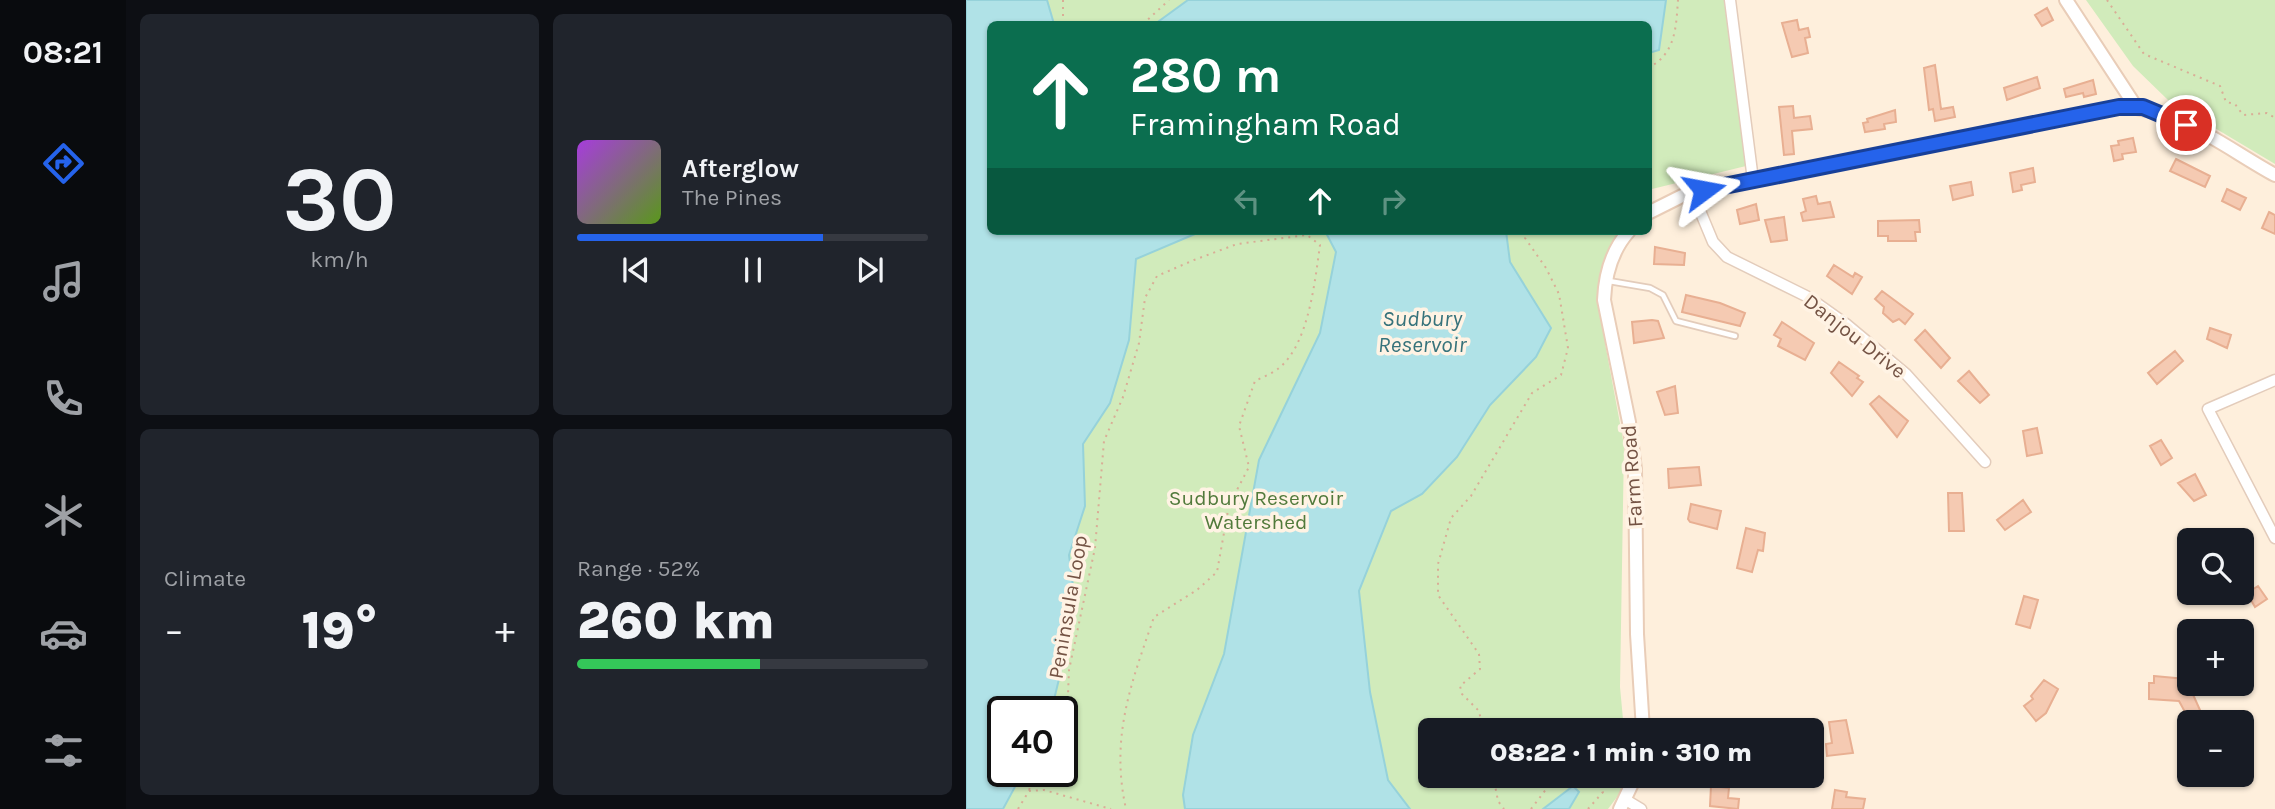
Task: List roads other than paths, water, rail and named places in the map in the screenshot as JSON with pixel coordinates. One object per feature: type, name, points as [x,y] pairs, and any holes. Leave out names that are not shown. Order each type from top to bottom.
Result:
[{"type":"street","points":[[1730,0],[1753,180]]},
{"type":"street","points":[[2066,0],[2136,107]]},
{"type":"street","points":[[1652,211],[1693,194],[1753,180],[2096,111],[2136,107],[2165,114],[2275,175]]},
{"type":"street","name":"Danjou Drive","points":[[1693,194],[1713,242],[1727,257],[1808,297],[1846,324],[1906,374],[1984,462]]},
{"type":"street","name":"Farm Road","points":[[1626,235],[1613,254],[1605,280],[1604,300],[1629,422],[1635,469],[1636,634],[1642,718]]},
{"type":"street","points":[[2275,380],[2208,410],[2275,538]]},
{"type":"street","points":[[1630,788],[1623,805],[1641,809]]},
{"type":"lane","points":[[1605,280],[1650,288],[1663,295],[1676,321],[1735,336]]},
{"type":"water","points":[[966,0],[1047,0],[1053,21],[987,21],[987,235],[1193,235],[1136,259],[1129,340],[1110,403],[1083,444],[1085,506],[1069,555],[1076,609],[1055,696],[987,696],[987,787],[1015,787],[1003,809],[966,809]]},
{"type":"water","points":[[1188,0],[1666,0],[1659,50],[1652,52],[1652,21],[1159,21]]},
{"type":"water","name":"Sudbury Reservoir","points":[[1327,235],[1507,235],[1510,262],[1551,328],[1536,357],[1490,405],[1457,457],[1422,494],[1391,511],[1359,591],[1370,692],[1388,780],[1410,809],[1185,809],[1183,795],[1193,735],[1224,654],[1259,460],[1320,333],[1336,252]]},
{"type":"water","points":[[1570,788],[1579,792],[1569,809],[1543,809]]},
{"type":"park label","name":"Sudbury Reservoir Watershed","points":[[1256,510]]}]
